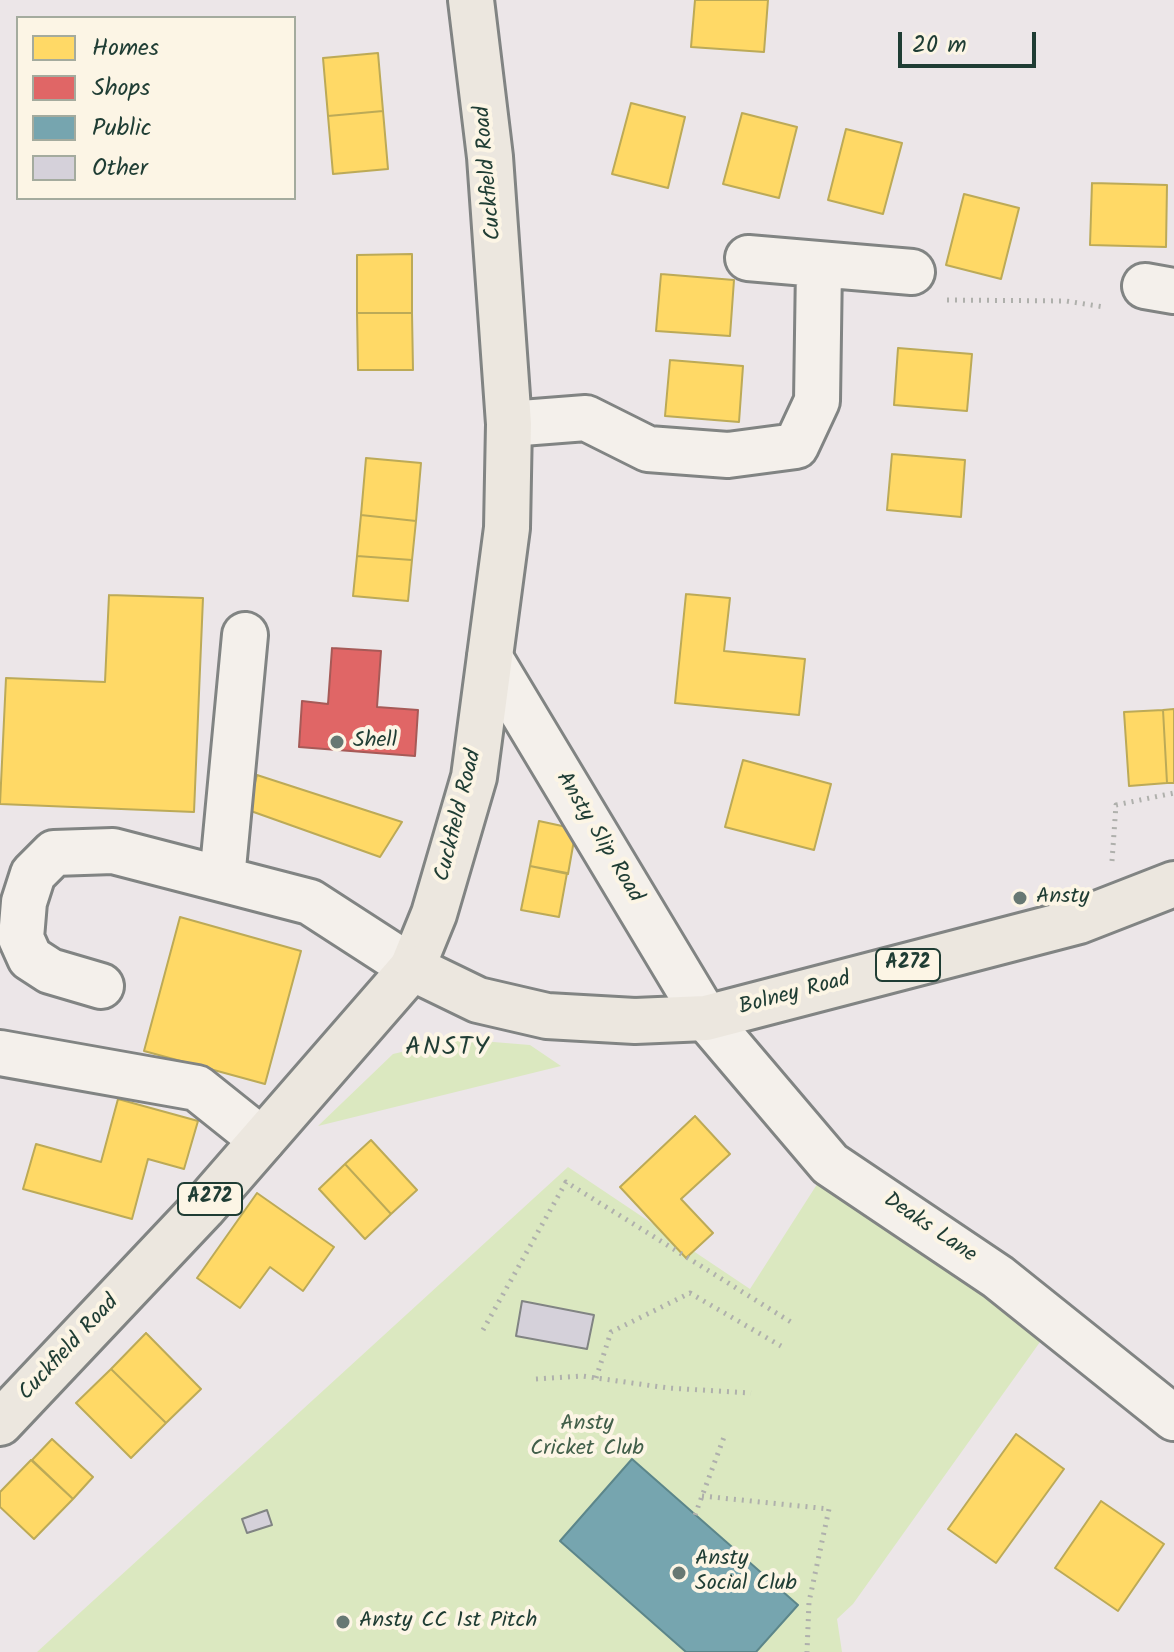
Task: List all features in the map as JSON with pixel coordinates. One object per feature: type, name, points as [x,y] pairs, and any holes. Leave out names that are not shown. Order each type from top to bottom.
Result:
[{"type":"main road","name":"Cuckfield Road","points":[[0,1423],[262,1140],[412,968],[434,914],[474,777],[507,528],[509,424],[490,157],[471,0]]},
{"type":"main road","name":"Bolney Road","points":[[412,968],[478,1000],[547,1016],[635,1021],[706,1018],[1079,921],[1174,884]]},
{"type":"street","points":[[748,258],[912,272]]},
{"type":"street","points":[[509,424],[586,418],[648,449],[728,455],[796,446],[817,401],[819,266]]},
{"type":"street","points":[[222,879],[245,635]]},
{"type":"street","name":"Ansty Slip Road","points":[[490,658],[706,1018]]},
{"type":"street","points":[[101,986],[50,971],[30,958],[21,938],[24,902],[33,874],[54,853],[113,851],[310,902],[412,968]]},
{"type":"street","name":"Deaks Lane","points":[[706,1018],[830,1164],[998,1277],[1174,1418]]},
{"type":"street","points":[[0,1053],[197,1088],[262,1140]]},
{"type":"path","points":[[912,272],[925,300],[1066,301],[1144,295]]},
{"type":"path","points":[[1109,909],[1116,805],[1174,793]]},
{"type":"path","points":[[483,1330],[566,1182],[794,1324]]},
{"type":"path","points":[[596,1378],[611,1332],[690,1293],[781,1346]]},
{"type":"path","points":[[536,1379],[596,1378],[668,1388],[751,1393]]},
{"type":"path","points":[[695,1515],[724,1437]]},
{"type":"path","points":[[702,1496],[829,1509],[809,1602],[807,1652]]},
{"type":"green space","points":[[457,1039],[530,1045],[561,1066],[318,1126],[393,1054]]},
{"type":"green space","name":"Ansty Cricket Club","points":[[830,1164],[1055,1321],[853,1604],[837,1619],[842,1652],[37,1652],[568,1167],[750,1289]]},
{"type":"building: Homes","points":[[695,0],[768,0],[764,52],[691,47]]},
{"type":"building: Homes","points":[[378,53],[383,111],[328,116],[323,58]]},
{"type":"building: Homes","points":[[631,103],[685,117],[668,188],[612,174]]},
{"type":"building: Homes","points":[[383,111],[388,169],[333,174],[328,116]]},
{"type":"building: Homes","points":[[742,113],[797,127],[779,198],[723,184]]},
{"type":"building: Homes","points":[[846,129],[902,143],[883,214],[828,200]]},
{"type":"building: Homes","points":[[1092,183],[1167,185],[1166,247],[1090,245]]},
{"type":"building: Homes","points":[[964,194],[1019,208],[1001,279],[946,265]]},
{"type":"building: Homes","points":[[412,254],[412,313],[357,313],[357,255]]},
{"type":"building: Homes","points":[[661,274],[734,280],[730,336],[656,331]]},
{"type":"building: Homes","points":[[357,313],[412,313],[413,370],[358,370]]},
{"type":"building: Homes","points":[[898,348],[972,354],[967,411],[894,405]]},
{"type":"building: Homes","points":[[670,360],[743,366],[739,422],[665,416]]},
{"type":"building: Homes","points":[[892,454],[965,460],[961,517],[887,510]]},
{"type":"building: Homes","points":[[366,458],[421,463],[416,521],[361,515]]},
{"type":"building: Homes","points":[[361,515],[416,521],[412,560],[357,556]]},
{"type":"building: Homes","points":[[357,556],[412,560],[408,601],[353,596]]},
{"type":"building: Homes","points":[[686,594],[730,598],[724,651],[805,659],[799,715],[675,703]]},
{"type":"building: Homes","points":[[109,595],[203,598],[194,812],[0,804],[6,678],[105,682]]},
{"type":"building: Homes","points":[[1174,709],[1174,783],[1167,783],[1163,710]]},
{"type":"building: Homes","points":[[1163,710],[1167,783],[1129,786],[1124,712]]},
{"type":"building: Homes","points":[[743,760],[831,784],[814,850],[725,827]]},
{"type":"building: Homes","points":[[257,775],[402,822],[380,857],[248,810]]},
{"type":"building: Homes","points":[[539,821],[576,829],[568,874],[530,866]]},
{"type":"building: Homes","points":[[530,866],[567,873],[559,917],[521,910]]},
{"type":"building: Homes","points":[[180,917],[301,951],[265,1084],[144,1051]]},
{"type":"building: Homes","points":[[118,1099],[198,1121],[184,1169],[148,1159],[132,1219],[23,1189],[36,1144],[101,1162]]},
{"type":"building: Homes","points":[[695,1116],[730,1154],[681,1199],[713,1233],[686,1258],[620,1187]]},
{"type":"building: Homes","points":[[371,1140],[417,1190],[391,1214],[345,1164]]},
{"type":"building: Homes","points":[[345,1164],[391,1214],[365,1239],[319,1189]]},
{"type":"building: Homes","points":[[257,1193],[334,1247],[303,1291],[270,1267],[240,1308],[197,1278]]},
{"type":"building: Homes","points":[[146,1333],[201,1389],[166,1423],[111,1369]]},
{"type":"building: Homes","points":[[111,1369],[166,1423],[131,1458],[76,1403]]},
{"type":"building: Homes","points":[[1016,1434],[1064,1469],[996,1563],[948,1529]]},
{"type":"building: Homes","points":[[52,1439],[93,1477],[73,1499],[32,1460]]},
{"type":"building: Homes","points":[[31,1460],[73,1499],[34,1539],[0,1507],[0,1492]]},
{"type":"building: Homes","points":[[1101,1501],[1164,1544],[1118,1611],[1055,1568]]},
{"type":"building: Shops","points":[[332,648],[381,651],[377,707],[418,710],[415,756],[299,747],[302,701],[328,704]]},
{"type":"building: Public","name":"Ansty Social Club","points":[[632,1459],[798,1605],[756,1652],[686,1652],[560,1541]]},
{"type":"building: Other","points":[[522,1301],[594,1315],[587,1349],[516,1336]]},
{"type":"building: Other","points":[[267,1510],[272,1525],[247,1533],[242,1519]]},
{"type":"place","name":"Shell","points":[[337,742]]},
{"type":"place","name":"Ansty","points":[[1020,898]]},
{"type":"place","name":"Ansty Social Club","points":[[679,1573]]},
{"type":"place","name":"Ansty CC 1st Pitch","points":[[343,1622]]},
{"type":"district","name":"ANSTY","points":[[448,1050]]}]
